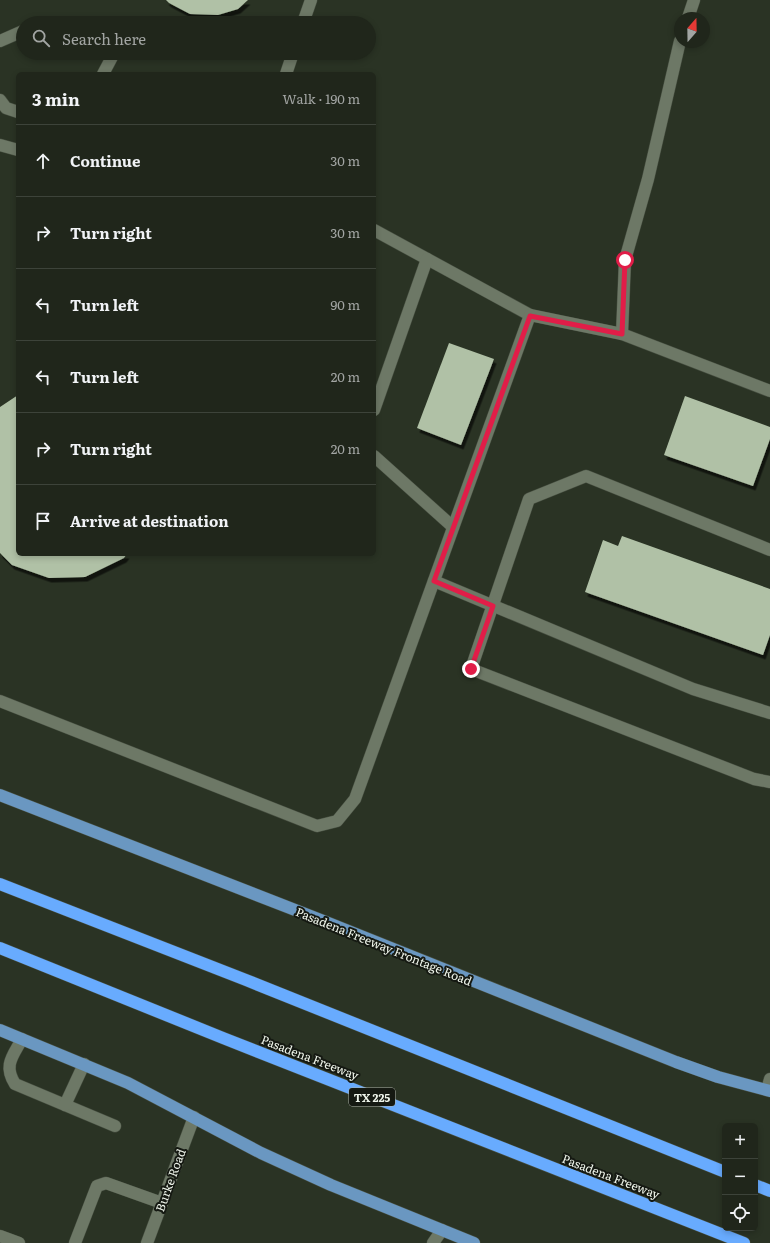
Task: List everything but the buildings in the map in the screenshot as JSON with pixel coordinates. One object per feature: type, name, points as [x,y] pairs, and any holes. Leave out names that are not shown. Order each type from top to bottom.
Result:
[{"type":"highway","points":[[0,884],[254,983],[722,1171]]},
{"type":"highway","name":"Pasadena Freeway","points":[[0,948],[230,1041],[744,1243]]},
{"type":"highway","points":[[758,1186],[770,1191]]},
{"type":"main road","name":"Pasadena Freeway Frontage Road","points":[[0,795],[326,922],[676,1062],[718,1077],[769,1087]]},
{"type":"main road","points":[[0,1030],[128,1083],[261,1153],[331,1185],[474,1243]]},
{"type":"street","points":[[305,16],[311,0]]},
{"type":"street","points":[[690,12],[694,0]]},
{"type":"street","points":[[0,41],[16,34]]},
{"type":"street","points":[[622,334],[625,260],[648,180],[678,48]]},
{"type":"street","points":[[104,72],[110,60]]},
{"type":"street","points":[[287,72],[291,60]]},
{"type":"street","points":[[0,100],[6,108],[16,111]]},
{"type":"street","points":[[0,145],[16,149]]},
{"type":"street","points":[[376,231],[530,316],[622,334],[770,391]]},
{"type":"street","points":[[376,404],[427,259]]},
{"type":"street","points":[[0,701],[318,826],[337,821],[355,799],[530,316]]},
{"type":"street","points":[[376,458],[453,527]]},
{"type":"street","points":[[770,550],[586,476],[529,499],[471,669],[754,779],[770,782]]},
{"type":"street","points":[[434,581],[693,689],[770,714]]},
{"type":"street","points":[[22,1039],[12,1056],[9,1068],[10,1076],[15,1084],[115,1126]]},
{"type":"street","points":[[65,1106],[84,1064]]},
{"type":"street","name":"Burke Road","points":[[147,1243],[194,1117]]},
{"type":"street","points":[[75,1243],[97,1186],[106,1183],[162,1203]]},
{"type":"street","points":[[433,1243],[442,1230]]},
{"type":"street","points":[[0,1236],[19,1243]]},
{"type":"route","points":[[471,669],[493,606],[434,581],[530,316],[622,334],[625,260]]}]
